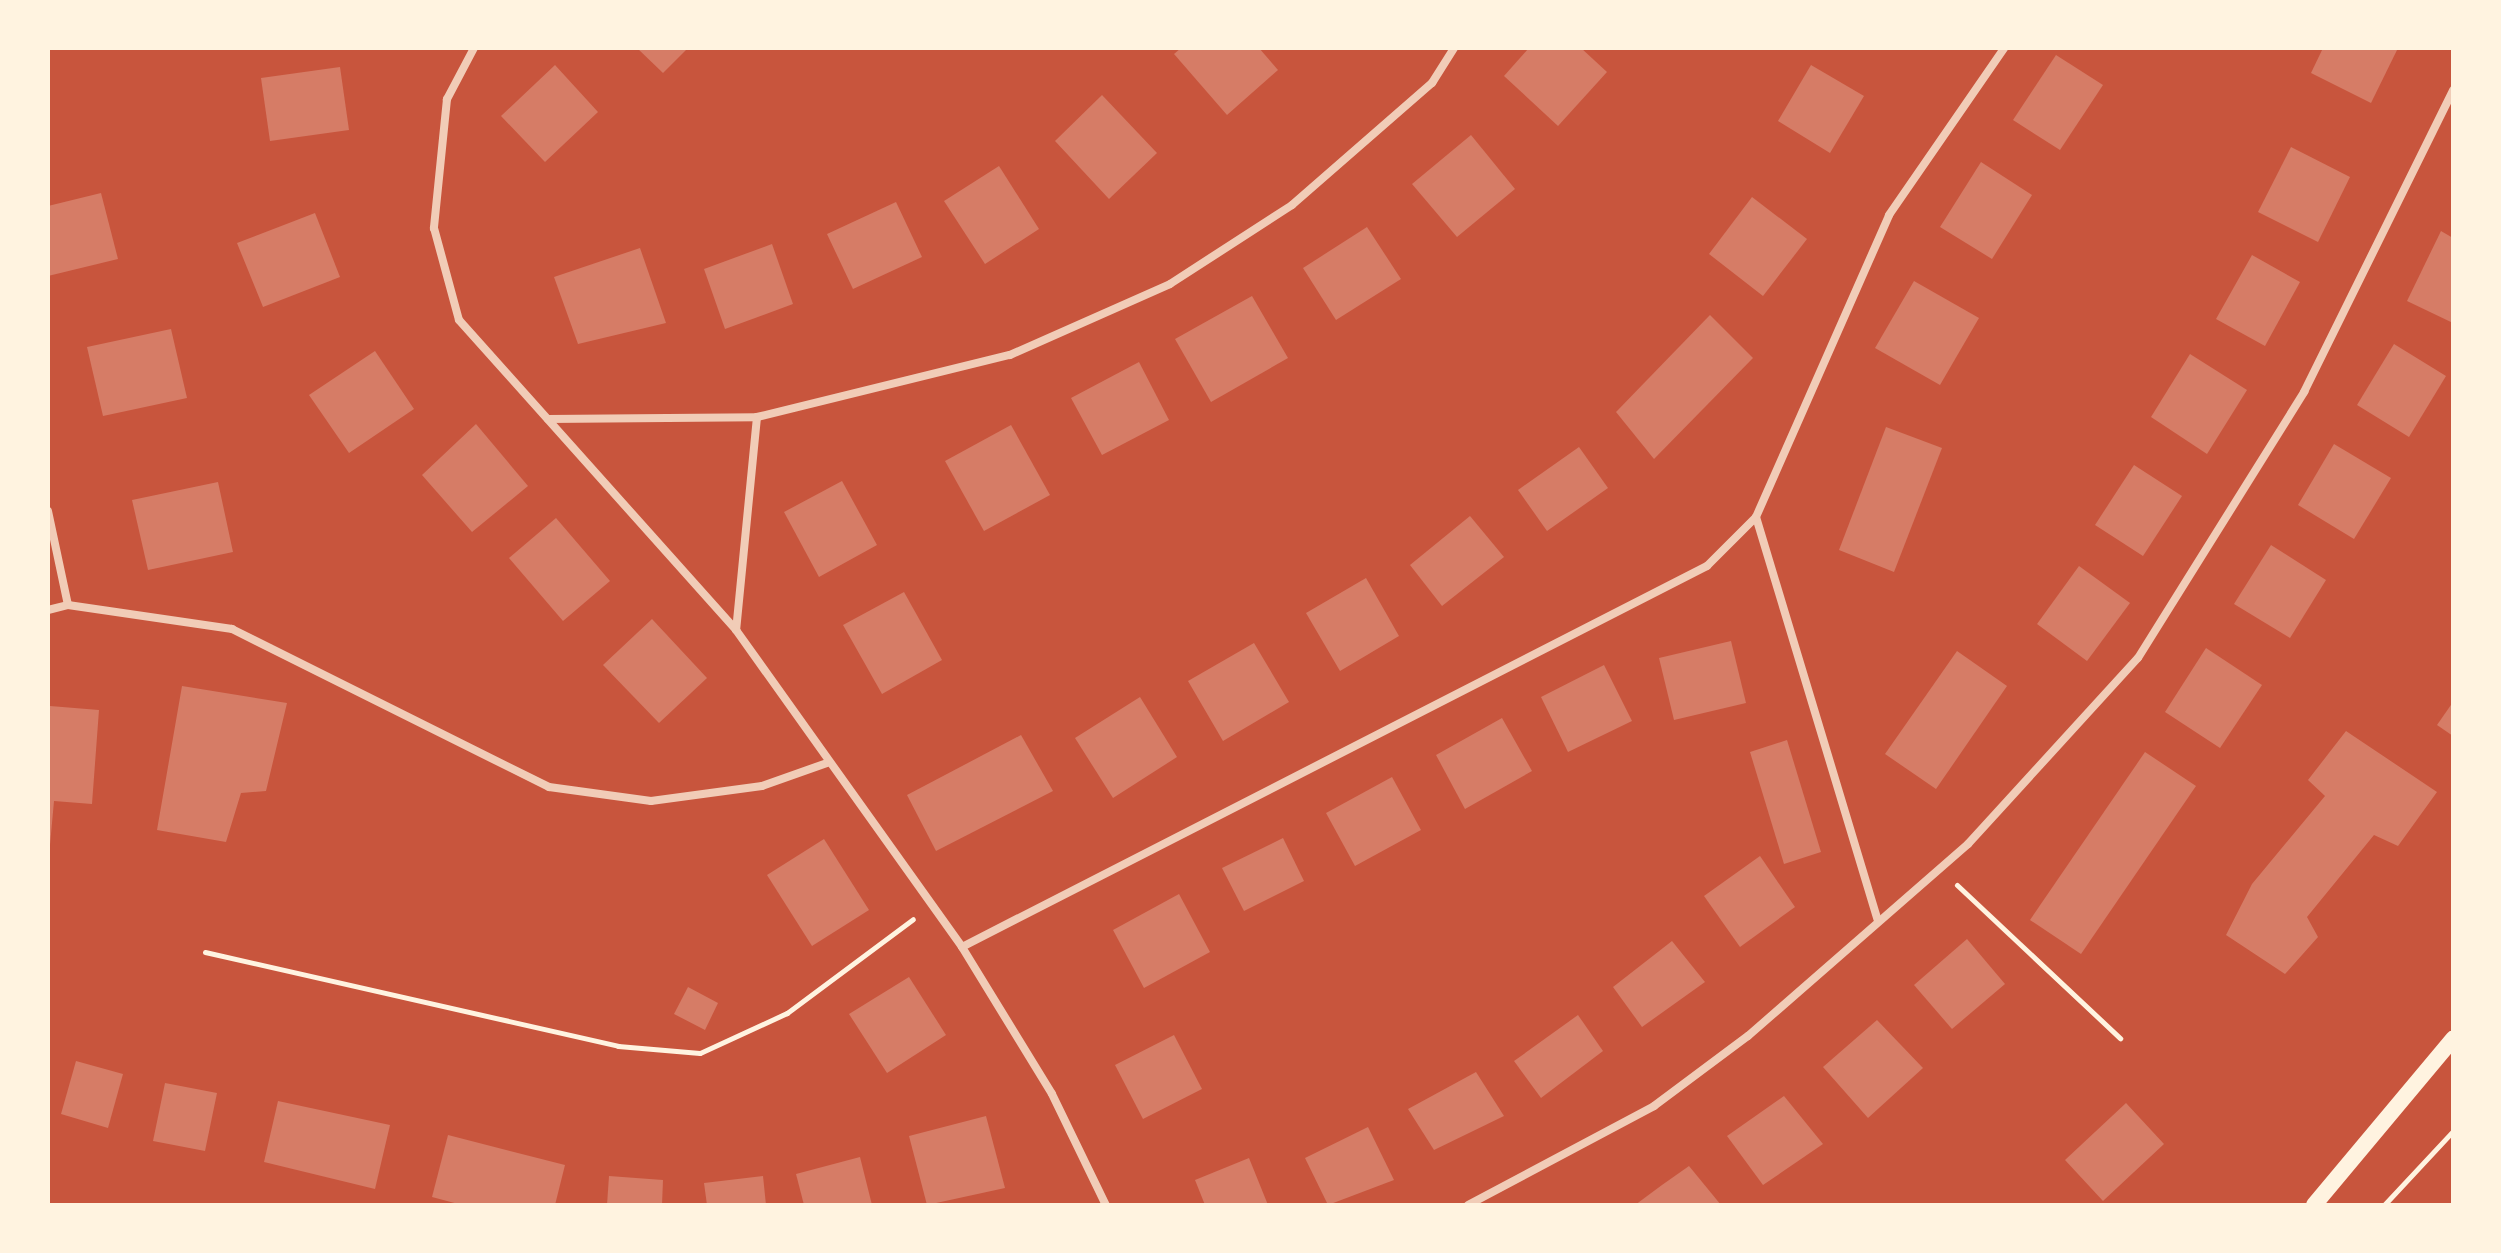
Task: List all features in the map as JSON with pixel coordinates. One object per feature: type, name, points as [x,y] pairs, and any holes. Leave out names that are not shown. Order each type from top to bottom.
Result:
[{"type":"main road","points":[[2314,1205],[2453,1039]]},
{"type":"street","points":[[474,48],[447,99],[434,228],[459,320],[736,630],[827,763],[962,947],[1052,1094],[1106,1205]]},
{"type":"street","points":[[548,419],[757,417],[1010,355],[1170,284],[1292,205],[1432,83],[1454,48]]},
{"type":"street","points":[[962,947],[1707,566],[1756,517],[1889,215],[2004,48]]},
{"type":"street","points":[[1468,1205],[1654,1106],[1748,1036],[1877,919],[1940,869],[2138,658],[2304,392],[2453,90]]},
{"type":"street","points":[[736,630],[757,417]]},
{"type":"street","points":[[48,511],[68,605]]},
{"type":"street","points":[[1756,517],[1877,919]]},
{"type":"street","points":[[48,610],[68,605],[232,629],[549,787],[651,801],[762,786],[827,763]]},
{"type":"path","points":[[1940,869],[2120,1038]]},
{"type":"path","points":[[205,952],[618,1046],[700,1053],[787,1013],[931,906]]},
{"type":"path","points":[[2384,1205],[2453,1131]]},
{"type":"building","points":[[637,48],[688,48],[663,73]]},
{"type":"building","points":[[1181,48],[1259,48],[1278,70],[1227,115],[1174,54]]},
{"type":"building","points":[[1529,48],[1581,48],[1607,72],[1558,126],[1504,76]]},
{"type":"building","points":[[2323,48],[2398,48],[2371,103],[2311,73]]},
{"type":"building","points":[[2056,55],[2103,85],[2060,150],[2013,120]]},
{"type":"building","points":[[555,65],[598,112],[545,162],[501,116]]},
{"type":"building","points":[[1811,65],[1864,96],[1830,153],[1778,121]]},
{"type":"building","points":[[340,67],[349,130],[270,141],[261,78]]},
{"type":"building","points":[[1102,95],[1157,153],[1109,199],[1055,141]]},
{"type":"building","points":[[1471,135],[1515,189],[1457,237],[1412,184]]},
{"type":"building","points":[[2291,147],[2350,177],[2318,242],[2258,212]]},
{"type":"building","points":[[1981,162],[2032,195],[1992,259],[1940,227]]},
{"type":"building","points":[[999,166],[1039,229],[985,264],[944,201]]},
{"type":"building","points":[[101,193],[118,259],[48,276],[48,206]]},
{"type":"building","points":[[1752,197],[1807,239],[1763,296],[1709,254]]},
{"type":"building","points":[[896,202],[922,257],[853,289],[827,234]]},
{"type":"building","points":[[315,213],[340,277],[263,307],[237,243]]},
{"type":"building","points":[[1367,227],[1401,279],[1336,320],[1303,268]]},
{"type":"building","points":[[2441,231],[2453,238],[2453,323],[2407,301]]},
{"type":"building","points":[[772,244],[793,304],[725,329],[704,269]]},
{"type":"building","points":[[640,248],[666,323],[578,344],[554,277]]},
{"type":"building","points":[[2252,255],[2300,282],[2265,346],[2216,319]]},
{"type":"building","points":[[1914,281],[1979,318],[1940,385],[1875,348]]},
{"type":"building","points":[[1252,296],[1288,358],[1211,402],[1175,339]]},
{"type":"building","points":[[1710,315],[1753,358],[1654,459],[1616,412]]},
{"type":"building","points":[[171,329],[187,398],[103,416],[87,347]]},
{"type":"building","points":[[2394,344],[2446,376],[2409,437],[2357,405]]},
{"type":"building","points":[[375,351],[414,409],[349,453],[309,395]]},
{"type":"building","points":[[2190,354],[2247,390],[2207,454],[2151,417]]},
{"type":"building","points":[[1139,362],[1169,420],[1102,455],[1071,398]]},
{"type":"building","points":[[476,424],[528,486],[472,532],[422,475]]},
{"type":"building","points":[[1011,425],[1050,495],[984,531],[945,461]]},
{"type":"building","points":[[1886,427],[1942,448],[1894,572],[1839,550]]},
{"type":"building","points":[[2334,444],[2391,478],[2354,539],[2298,505]]},
{"type":"building","points":[[1579,447],[1608,488],[1547,531],[1518,490]]},
{"type":"building","points":[[2134,465],[2182,496],[2143,556],[2095,525]]},
{"type":"building","points":[[842,481],[877,545],[819,577],[784,512]]},
{"type":"building","points":[[218,482],[233,552],[148,570],[132,500]]},
{"type":"building","points":[[1470,516],[1504,557],[1442,606],[1410,565]]},
{"type":"building","points":[[556,518],[610,581],[563,621],[509,558]]},
{"type":"building","points":[[2271,545],[2326,580],[2290,638],[2234,604]]},
{"type":"building","points":[[2079,566],[2130,603],[2087,661],[2037,624]]},
{"type":"building","points":[[1366,578],[1399,636],[1340,671],[1306,613]]},
{"type":"building","points":[[904,592],[942,660],[882,694],[843,625]]},
{"type":"building","points":[[652,619],[707,678],[659,723],[603,665]]},
{"type":"building","points":[[1731,641],[1746,703],[1674,720],[1659,658]]},
{"type":"building","points":[[1254,643],[1289,702],[1223,741],[1188,681]]},
{"type":"building","points":[[2206,648],[2262,685],[2220,748],[2165,712]]},
{"type":"building","points":[[1957,651],[2007,686],[1936,789],[1885,754]]},
{"type":"building","points":[[1604,665],[1632,721],[1568,752],[1541,697]]},
{"type":"building","points":[[182,686],[287,703],[266,791],[241,793],[226,842],[157,830]]},
{"type":"building","points":[[1140,697],[1177,757],[1113,798],[1075,738]]},
{"type":"building","points":[[2453,702],[2453,736],[2437,725]]},
{"type":"building","points":[[50,706],[99,710],[92,804],[54,801],[50,845]]},
{"type":"building","points":[[1502,718],[1532,771],[1465,809],[1436,755]]},
{"type":"building","points":[[2346,731],[2437,792],[2398,846],[2374,835],[2307,917],[2318,937],[2285,974],[2226,935],[2252,884],[2325,796],[2308,780]]},
{"type":"building","points":[[1021,735],[1053,791],[936,851],[907,795]]},
{"type":"building","points":[[1787,740],[1821,852],[1784,864],[1750,752]]},
{"type":"building","points":[[2145,752],[2196,786],[2081,954],[2030,920]]},
{"type":"building","points":[[1392,777],[1421,830],[1355,866],[1326,813]]},
{"type":"building","points":[[1283,838],[1304,881],[1244,911],[1222,868]]},
{"type":"building","points":[[824,839],[869,910],[812,946],[767,875]]},
{"type":"building","points":[[1760,856],[1795,907],[1740,947],[1704,896]]},
{"type":"building","points":[[1179,894],[1210,952],[1144,988],[1113,930]]},
{"type":"building","points":[[1967,939],[2005,984],[1952,1029],[1914,985]]},
{"type":"building","points":[[1672,941],[1705,982],[1642,1027],[1613,987]]},
{"type":"building","points":[[909,977],[946,1035],[887,1073],[849,1014]]},
{"type":"building","points":[[688,987],[718,1003],[705,1030],[674,1014]]},
{"type":"building","points":[[1578,1015],[1603,1051],[1541,1098],[1514,1061]]},
{"type":"building","points":[[1877,1020],[1923,1068],[1868,1118],[1823,1067]]},
{"type":"building","points":[[1174,1035],[1202,1089],[1143,1119],[1115,1065]]},
{"type":"building","points":[[76,1061],[123,1074],[108,1128],[61,1114]]},
{"type":"building","points":[[1476,1072],[1504,1116],[1434,1150],[1408,1109]]},
{"type":"building","points":[[165,1083],[217,1093],[205,1151],[153,1141]]},
{"type":"building","points":[[1784,1096],[1823,1144],[1763,1185],[1727,1136]]},
{"type":"building","points":[[278,1101],[390,1125],[375,1189],[264,1162]]},
{"type":"building","points":[[2126,1103],[2164,1144],[2103,1201],[2065,1160]]},
{"type":"building","points":[[986,1116],[1005,1188],[927,1205],[909,1136]]},
{"type":"building","points":[[1368,1127],[1394,1180],[1328,1205],[1305,1158]]},
{"type":"building","points":[[448,1135],[565,1165],[555,1205],[462,1205],[432,1197]]},
{"type":"building","points":[[860,1157],[872,1205],[804,1205],[796,1174]]},
{"type":"building","points":[[1249,1158],[1268,1205],[1205,1205],[1195,1180]]},
{"type":"building","points":[[1689,1166],[1721,1205],[1635,1205],[1662,1185]]},
{"type":"building","points":[[609,1176],[663,1180],[662,1205],[607,1205]]},
{"type":"building","points":[[763,1176],[766,1205],[707,1205],[704,1183]]}]
